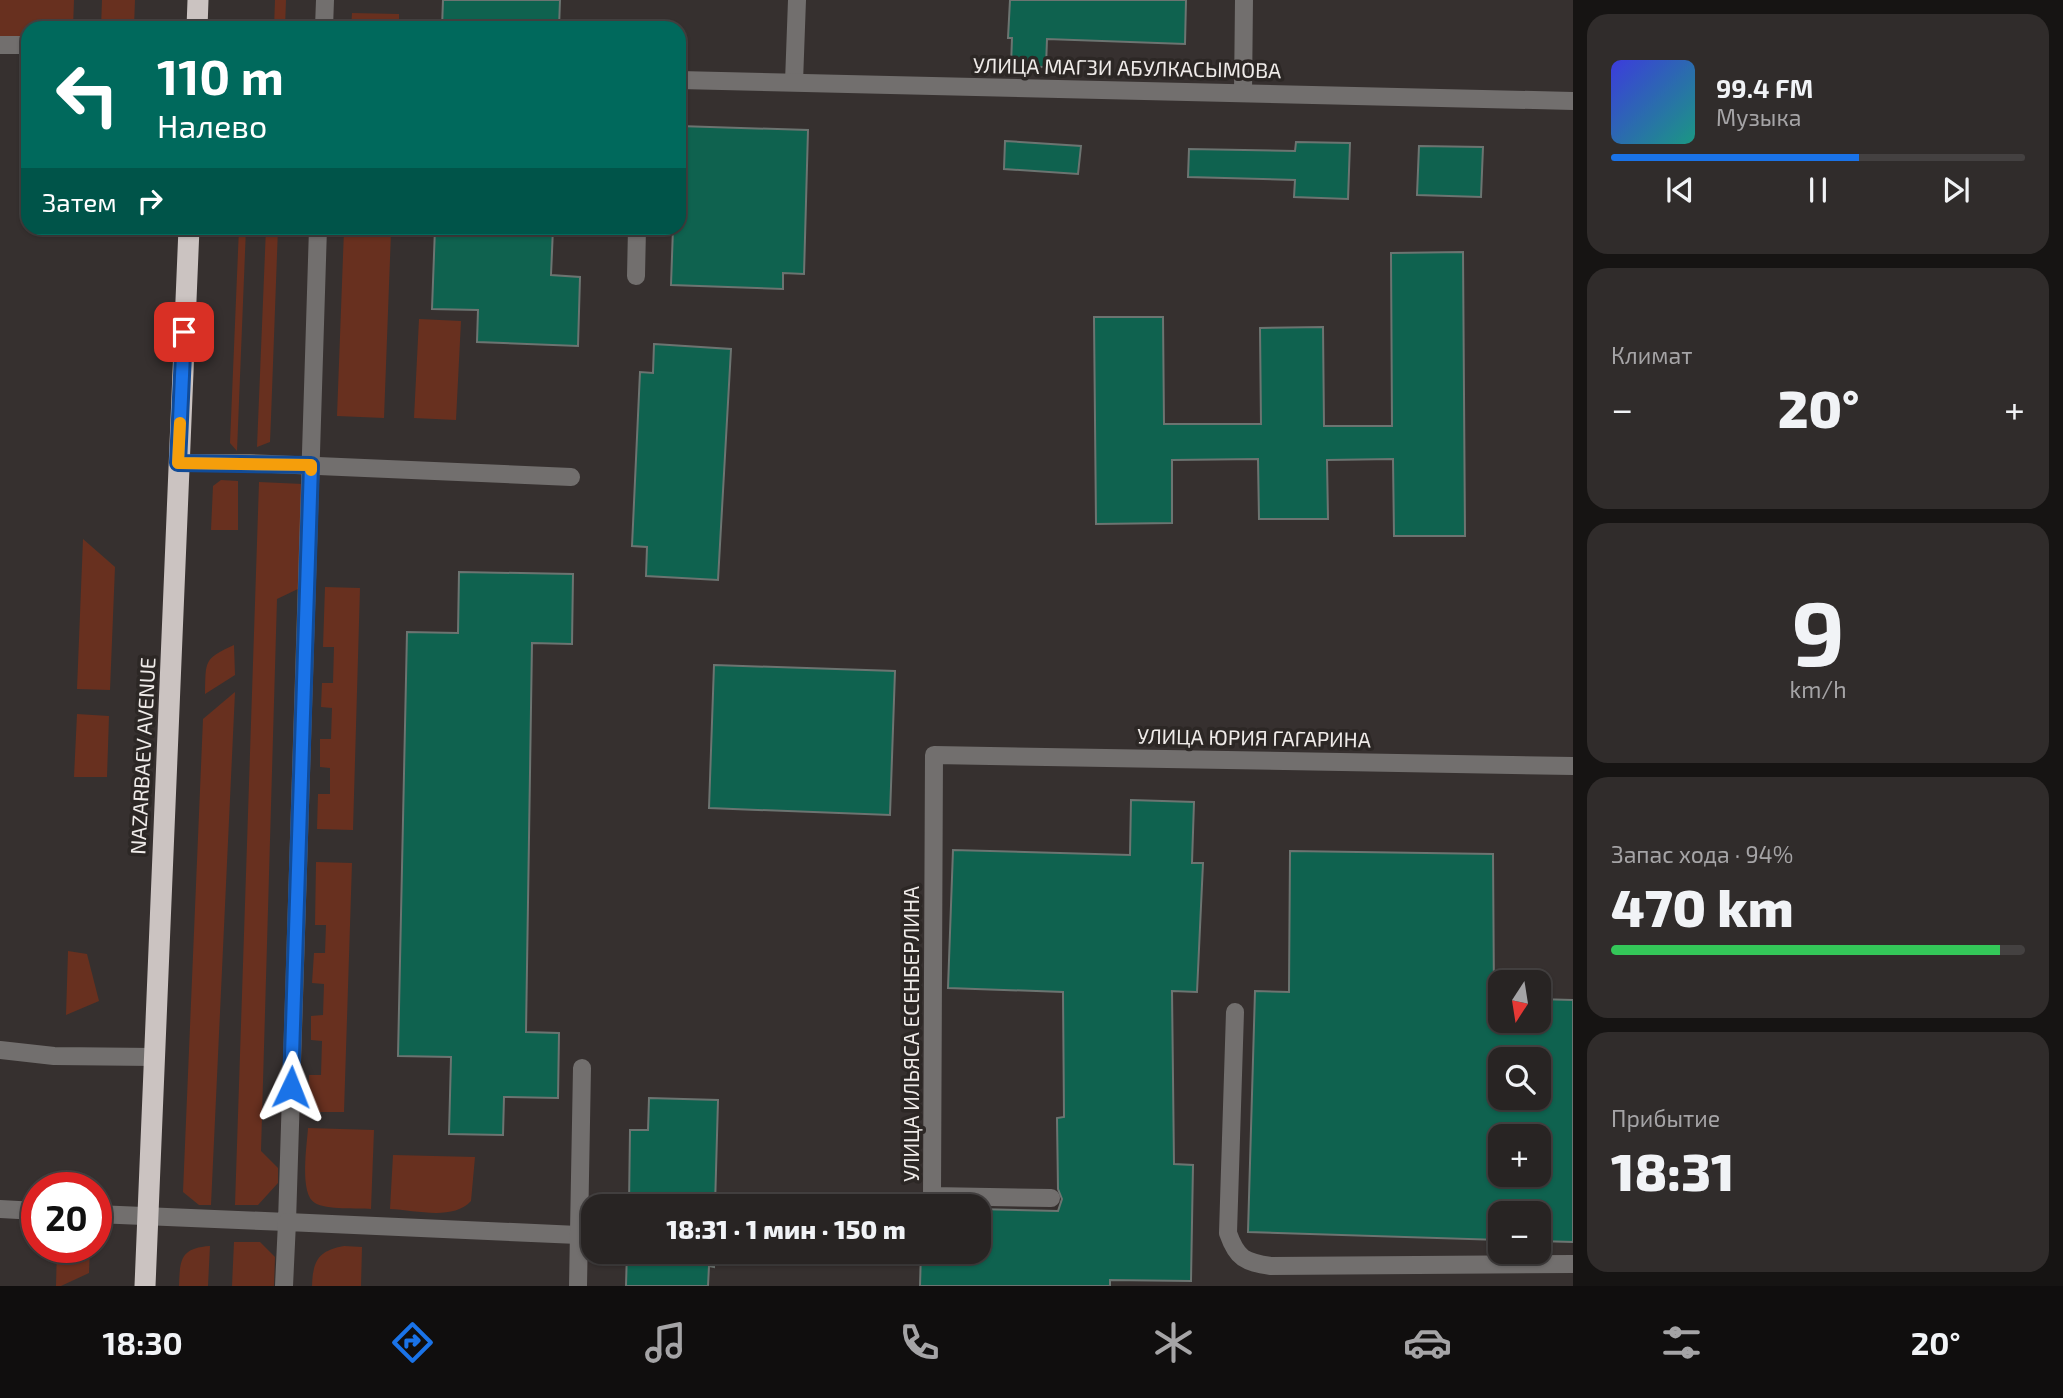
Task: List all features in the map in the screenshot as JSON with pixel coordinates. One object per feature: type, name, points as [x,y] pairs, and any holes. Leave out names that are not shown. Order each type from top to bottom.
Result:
[{"type":"highway","points":[[197,21],[198,0]]},
{"type":"highway","name":"NAZARBAEV AVENUE","points":[[145,1286],[189,235]]},
{"type":"street","points":[[324,21],[325,0]]},
{"type":"street","points":[[794,82],[797,0]]},
{"type":"street","points":[[1243,93],[1244,0]]},
{"type":"street","points":[[0,45],[21,45]]},
{"type":"street","name":"УЛИЦА МАГЗИ АБУЛКАСЫМОВА","points":[[686,80],[1573,102]]},
{"type":"street","points":[[284,1286],[318,235]]},
{"type":"street","points":[[636,276],[637,235]]},
{"type":"street","points":[[178,463],[311,465],[571,477]]},
{"type":"street","name":"УЛИЦА ЮРИЯ ГАГАРИНА","points":[[934,754],[1573,766]]},
{"type":"street","name":"УЛИЦА ИЛЬЯСА ЕСЕНБЕРЛИНА","points":[[934,754],[933,1196],[1051,1198]]},
{"type":"street","points":[[1235,1012],[1228,1233],[1233,1248],[1242,1258],[1271,1266],[1573,1264]]},
{"type":"street","points":[[0,1050],[54,1056],[154,1057]]},
{"type":"street","points":[[578,1286],[582,1068]]},
{"type":"street","points":[[0,1209],[21,1210]]},
{"type":"street","points":[[112,1215],[578,1235]]},
{"type":"shaded area","points":[[0,0],[74,0],[73,21],[21,21],[21,38],[0,37]]},
{"type":"shaded area","points":[[102,0],[135,0],[134,21],[101,21]]},
{"type":"shaded area","points":[[275,0],[286,0],[285,21],[274,21]]},
{"type":"shaded area","points":[[352,13],[399,14],[399,21],[351,21]]},
{"type":"shaded area","points":[[239,235],[246,235],[237,451],[230,443]]},
{"type":"shaded area","points":[[266,235],[278,235],[270,442],[257,447]]},
{"type":"shaded area","points":[[344,235],[391,235],[384,418],[337,416]]},
{"type":"shaded area","points":[[419,319],[461,321],[456,420],[414,418]]},
{"type":"shaded area","points":[[221,480],[238,481],[238,530],[211,530],[213,486]]},
{"type":"shaded area","points":[[259,482],[303,484],[300,588],[277,599],[261,1151],[278,1168],[278,1183],[258,1205],[235,1205]]},
{"type":"shaded area","points":[[83,539],[115,567],[110,690],[77,689]]},
{"type":"shaded area","points":[[325,587],[360,588],[353,830],[317,829],[318,794],[330,794],[330,768],[320,767],[320,739],[331,739],[332,708],[321,707],[322,683],[333,683],[334,647],[323,647]]},
{"type":"shaded area","points":[[234,645],[235,675],[205,694],[208,662]]},
{"type":"shaded area","points":[[235,692],[211,1205],[199,1205],[183,1192],[203,719]]},
{"type":"shaded area","points":[[77,714],[109,716],[107,777],[74,777]]},
{"type":"shaded area","points":[[316,862],[352,863],[344,1112],[308,1112],[309,1075],[321,1075],[322,1041],[311,1040],[311,1016],[323,1015],[324,984],[312,983],[314,953],[325,953],[326,925],[315,925]]},
{"type":"shaded area","points":[[68,951],[87,954],[99,1001],[66,1015]]},
{"type":"shaded area","points":[[308,1128],[374,1130],[371,1209],[327,1207],[310,1198],[305,1180]]},
{"type":"shaded area","points":[[393,1155],[475,1157],[471,1201],[454,1211],[444,1213],[390,1209]]},
{"type":"shaded area","points":[[234,1242],[260,1242],[275,1257],[274,1286],[232,1286]]},
{"type":"shaded area","points":[[210,1246],[208,1286],[179,1286],[181,1262],[187,1253]]},
{"type":"shaded area","points":[[344,1246],[362,1247],[361,1286],[312,1286],[314,1269],[319,1258],[328,1251]]},
{"type":"shaded area","points":[[57,1263],[89,1263],[89,1273],[56,1286]]},
{"type":"building","points":[[443,0],[560,0],[559,21],[442,21]]},
{"type":"building","points":[[1010,0],[1186,0],[1185,44],[1047,39],[1046,67],[1011,66],[1012,38],[1008,38]]},
{"type":"building","points":[[686,126],[808,130],[804,274],[783,273],[783,289],[671,285],[673,235],[686,235]]},
{"type":"building","points":[[1005,141],[1081,146],[1078,174],[1004,169]]},
{"type":"building","points":[[1296,142],[1350,143],[1348,199],[1294,197],[1295,180],[1188,177],[1189,149],[1295,151]]},
{"type":"building","points":[[1419,146],[1483,147],[1481,197],[1417,195]]},
{"type":"building","points":[[435,235],[553,235],[551,275],[580,277],[578,346],[477,342],[478,310],[432,309]]},
{"type":"building","points":[[1463,252],[1465,536],[1394,536],[1393,459],[1327,460],[1328,519],[1259,519],[1258,459],[1172,460],[1172,523],[1096,524],[1094,317],[1163,317],[1164,424],[1261,424],[1260,328],[1323,327],[1324,426],[1392,426],[1391,253]]},
{"type":"building","points":[[654,344],[731,349],[718,580],[646,576],[647,547],[632,546],[640,372],[653,373]]},
{"type":"building","points":[[459,572],[573,574],[572,644],[532,643],[526,1032],[559,1033],[558,1098],[504,1097],[503,1135],[449,1134],[451,1057],[398,1056],[407,632],[458,633]]},
{"type":"building","points":[[714,665],[895,671],[890,815],[709,808]]},
{"type":"building","points":[[1131,800],[1194,802],[1192,863],[1203,863],[1197,992],[1172,991],[1174,1164],[1193,1165],[1191,1281],[1110,1280],[1110,1286],[920,1286],[921,1264],[991,1264],[991,1209],[1058,1211],[1062,1199],[1058,1189],[1057,1118],[1064,1117],[1063,992],[948,988],[953,850],[1130,855]]},
{"type":"building","points":[[1290,851],[1493,854],[1494,970],[1488,970],[1488,1033],[1551,1033],[1551,999],[1573,1000],[1573,1242],[1551,1241],[1551,1201],[1488,1201],[1488,1240],[1248,1232],[1255,991],[1289,992]]},
{"type":"building","points":[[649,1098],[718,1100],[715,1194],[629,1194],[630,1130],[648,1130]]},
{"type":"building","points":[[627,1264],[714,1264],[714,1267],[709,1266],[708,1286],[626,1286]]},
{"type":"slow traffic","points":[[180,423],[178,463],[311,465],[311,470]]},
{"type":"route","points":[[184,332],[178,463],[311,465],[291,1087]]}]
